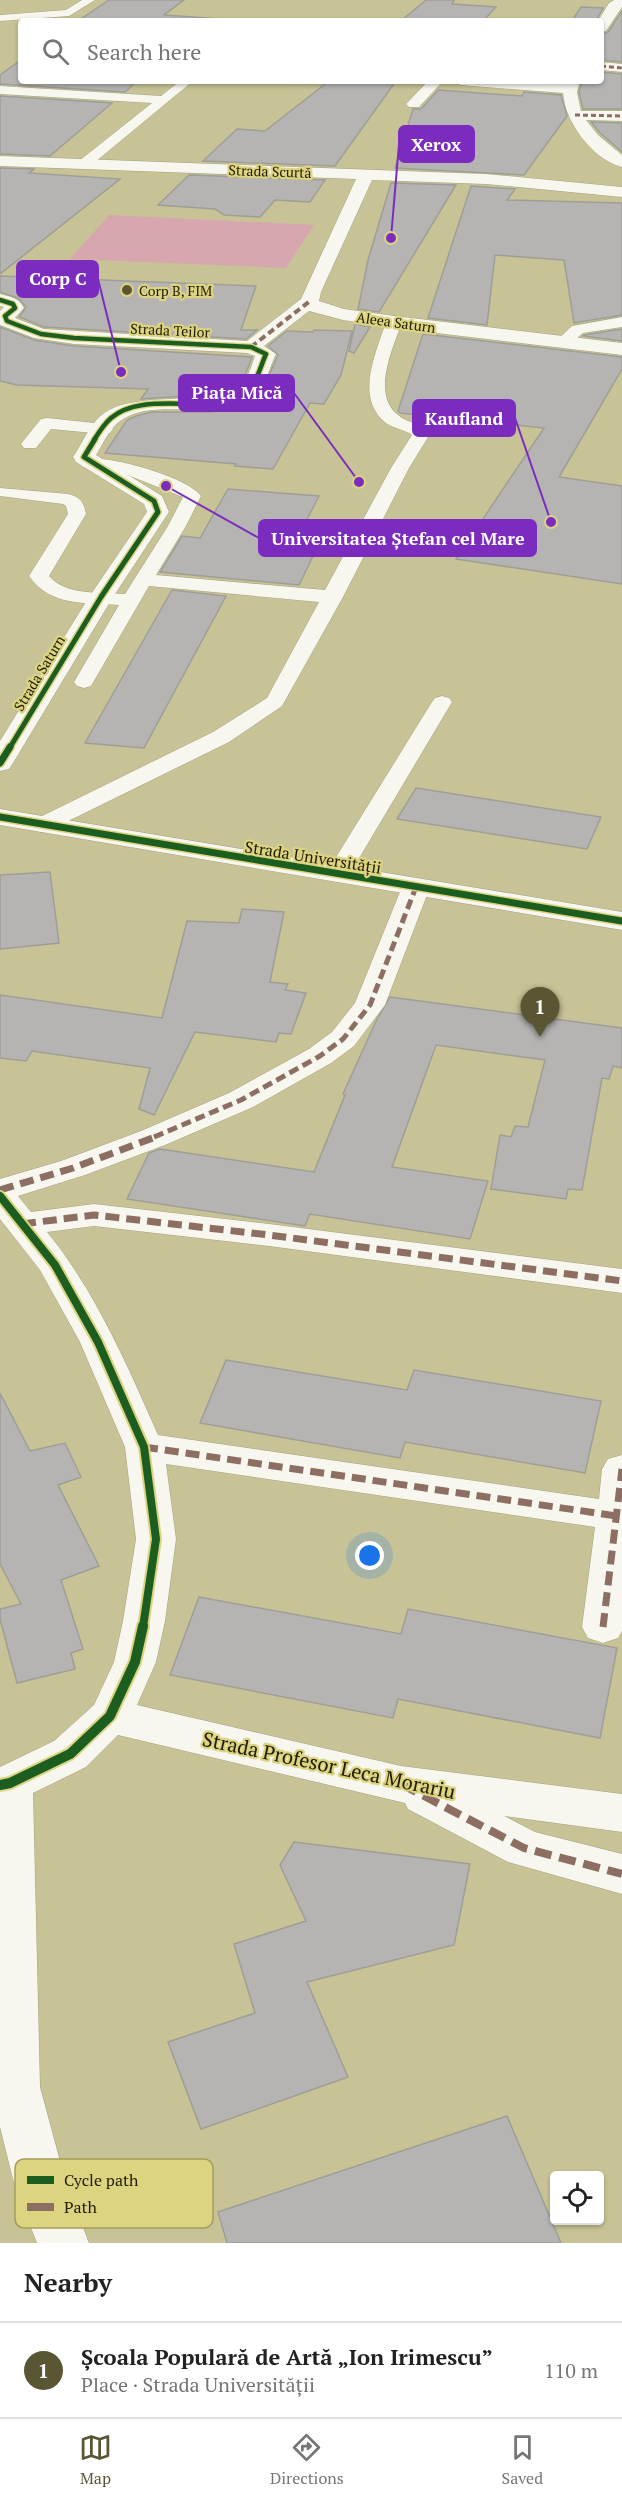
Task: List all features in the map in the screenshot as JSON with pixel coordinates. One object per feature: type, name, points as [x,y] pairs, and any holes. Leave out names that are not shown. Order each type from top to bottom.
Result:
[{"type":"street","points":[[604,23],[614,6],[622,1]]},
{"type":"street","points":[[604,66],[622,68]]},
{"type":"street","points":[[414,104],[433,84]]},
{"type":"street","points":[[543,84],[571,85],[569,105],[575,115],[594,138],[618,160]]},
{"type":"street","points":[[575,115],[622,116]]},
{"type":"street","name":"Strada Scurtă","points":[[539,183],[618,160]]},
{"type":"street","name":"Strada Scurtă","points":[[0,161],[539,183],[622,192]]},
{"type":"street","points":[[89,463],[84,458],[111,417],[126,409],[217,401],[238,396],[250,388],[266,354],[256,349],[310,301],[366,175]]},
{"type":"street","name":"Strada Teilor","points":[[0,300],[13,304],[15,308],[6,316],[7,321],[41,334],[256,349]]},
{"type":"street","name":"Aleea Saturn","points":[[310,301],[313,306],[327,310],[394,322],[622,349]]},
{"type":"street","name":"Strada Saturn","points":[[0,763],[101,597],[158,512],[154,501],[89,463]]},
{"type":"street","name":"Strada Universității","points":[[0,818],[622,921]]},
{"type":"street","points":[[0,1190],[73,1168],[153,1138],[241,1100],[320,1056],[343,1039],[370,1005],[399,937],[416,887]]},
{"type":"street","points":[[11,1210],[94,1215],[269,1235],[622,1281]]},
{"type":"street","points":[[11,1210],[54,1265],[98,1342],[144,1447],[156,1539],[144,1621],[135,1662],[110,1716],[70,1754],[5,1784],[7,2089],[31,2159]]},
{"type":"street","points":[[144,1447],[617,1516]]},
{"type":"street","points":[[603,1628],[622,1469]]},
{"type":"street","name":"Strada Profesor Leca Morariu","points":[[110,1716],[401,1784],[622,1813]]},
{"type":"street","points":[[401,1784],[524,1848],[622,1874]]},
{"type":"street","points":[[57,2228],[63,2243]]},
{"type":"lane","points":[[28,18],[69,13],[90,0]]},
{"type":"lane","points":[[1,24],[18,20]]},
{"type":"lane","points":[[84,164],[183,84]]},
{"type":"lane","points":[[0,90],[163,100]]},
{"type":"lane","points":[[42,825],[221,737],[275,702],[400,468],[421,434],[411,426],[393,420],[380,407],[377,395],[379,369],[394,322]]},
{"type":"lane","points":[[563,342],[578,329],[622,322]]},
{"type":"lane","points":[[30,444],[47,423],[104,429]]},
{"type":"lane","points":[[84,682],[142,580],[177,526],[192,496],[186,490],[117,465],[89,463]]},
{"type":"lane","points":[[4,492],[68,499],[75,504],[77,514],[39,576],[49,588],[62,594],[131,600]]},
{"type":"lane","points":[[142,580],[333,597]]},
{"type":"lane","points":[[337,875],[442,702]]},
{"type":"shaded area","points":[[109,215],[314,225],[286,268],[70,259]]},
{"type":"building","points":[[109,0],[184,0],[164,15],[207,18],[82,18]]},
{"type":"building","points":[[426,0],[454,0],[452,4],[496,7],[486,18],[405,18]]},
{"type":"building","points":[[581,7],[603,8],[598,18],[574,18]]},
{"type":"building","points":[[622,11],[622,62],[604,60],[604,33],[608,32]]},
{"type":"building","points":[[18,62],[18,84],[134,84],[125,92],[0,84],[0,75]]},
{"type":"building","points":[[604,72],[622,74],[622,109],[583,109],[579,92],[581,84],[604,84]]},
{"type":"building","points":[[325,84],[394,84],[335,166],[203,161],[237,129],[265,131]]},
{"type":"building","points":[[438,90],[522,96],[524,92],[561,95],[567,116],[524,175],[395,168],[413,109],[421,109]]},
{"type":"building","points":[[0,96],[112,103],[50,156],[0,154]]},
{"type":"building","points":[[591,122],[622,123],[622,152],[600,133]]},
{"type":"building","points":[[0,168],[34,169],[29,173],[120,179],[0,274]]},
{"type":"building","points":[[189,175],[325,180],[310,202],[275,200],[260,217],[224,215],[215,209],[158,205]]},
{"type":"building","points":[[391,183],[456,185],[379,312],[358,309],[368,260]]},
{"type":"building","points":[[471,186],[515,189],[507,200],[622,203],[622,315],[574,323],[564,260],[495,255],[487,325],[428,318]]},
{"type":"building","points":[[0,276],[256,286],[241,330],[257,330],[246,339],[44,327],[19,317],[26,307],[18,298],[0,292]]},
{"type":"building","points":[[355,324],[370,327],[354,353],[349,351]]},
{"type":"building","points":[[0,327],[34,340],[74,346],[252,357],[244,378],[233,388],[201,395],[141,399],[148,389],[17,385],[0,381]]},
{"type":"building","points":[[622,329],[622,341],[583,336],[584,335]]},
{"type":"building","points":[[314,330],[352,331],[341,375],[324,404],[310,403],[273,469],[105,453],[127,420],[136,416],[152,412],[210,412],[228,410],[245,404],[263,389],[278,355],[268,346],[287,331],[313,332]]},
{"type":"building","points":[[423,334],[622,357],[622,369],[559,477],[622,486],[622,584],[456,559],[544,428],[400,413],[398,411]]},
{"type":"building","points":[[228,489],[319,496],[300,533],[303,533],[297,546],[317,548],[299,585],[160,572],[182,536],[200,538]]},
{"type":"building","points":[[172,590],[226,596],[144,748],[85,743]]},
{"type":"building","points":[[416,788],[601,817],[587,849],[397,819]]},
{"type":"building","points":[[50,872],[59,943],[0,949],[0,875]]},
{"type":"building","points":[[242,909],[284,912],[270,982],[288,984],[285,990],[306,993],[291,1034],[279,1033],[276,1042],[195,1032],[154,1115],[139,1109],[150,1068],[32,1051],[26,1061],[0,1058],[0,995],[162,1018],[187,921],[239,923]]},
{"type":"building","points":[[390,997],[622,1028],[622,1068],[613,1066],[609,1079],[602,1078],[582,1190],[568,1189],[566,1199],[491,1189],[500,1135],[511,1137],[515,1126],[528,1127],[545,1060],[436,1045],[392,1167],[488,1181],[470,1239],[310,1214],[305,1226],[127,1199],[149,1153],[160,1149],[314,1172],[345,1095],[343,1094],[377,1019]]},
{"type":"building","points":[[226,1360],[407,1390],[414,1370],[601,1401],[585,1473],[405,1442],[400,1458],[200,1423]]},
{"type":"building","points":[[0,1393],[30,1451],[65,1443],[81,1477],[58,1485],[99,1566],[61,1580],[83,1649],[71,1653],[75,1669],[17,1683],[0,1619],[0,1609],[21,1604],[0,1564]]},
{"type":"building","points":[[199,1597],[401,1634],[408,1609],[617,1648],[600,1738],[398,1699],[393,1718],[170,1675]]},
{"type":"building","points":[[294,1842],[470,1864],[454,1945],[307,1982],[348,2077],[201,2129],[168,2042],[255,2013],[234,1944],[306,1921],[280,1865]]},
{"type":"building","points":[[507,2116],[550,2217],[550,2225],[553,2225],[561,2243],[227,2243],[218,2212]]},
{"type":"marked path","points":[[604,66],[622,68]]},
{"type":"marked path","points":[[575,115],[622,116]]},
{"type":"marked path","points":[[251,347],[310,301]]},
{"type":"marked path","points":[[0,1190],[73,1168],[153,1138],[241,1100],[320,1056],[343,1039],[370,1005],[416,887]]},
{"type":"marked path","points":[[22,1224],[94,1215],[269,1235],[622,1281]]},
{"type":"marked path","points":[[144,1447],[617,1516]]},
{"type":"marked path","points":[[603,1627],[622,1469]]},
{"type":"marked path","points":[[401,1784],[524,1848],[622,1874]]},
{"type":"cycle path","points":[[0,300],[13,304],[15,308],[5,316],[7,321],[41,334],[74,338],[251,347],[266,354],[252,385],[239,396],[223,401],[145,405],[127,409],[109,419],[97,435],[84,457],[154,501],[158,512],[101,597],[0,763]]},
{"type":"cycle path","points":[[0,817],[622,921]]},
{"type":"cycle path","points":[[0,1196],[55,1265],[98,1342],[144,1447],[156,1539],[144,1621],[135,1662],[110,1716],[70,1754],[10,1783],[0,1785]]},
{"type":"place","name":"Xerox","points":[[391,238]]},
{"type":"place","name":"Corp B, FIM","points":[[127,290]]},
{"type":"place","name":"Corp C","points":[[121,372]]},
{"type":"place","name":"Piața Mică","points":[[359,482]]},
{"type":"place","name":"Universitatea Ștefan cel Mare","points":[[166,486]]},
{"type":"place","name":"Kaufland","points":[[551,522]]},
{"type":"place","name":"Școala Populară de Artă „Ion Irimescu”","points":[[540,1037]]}]
